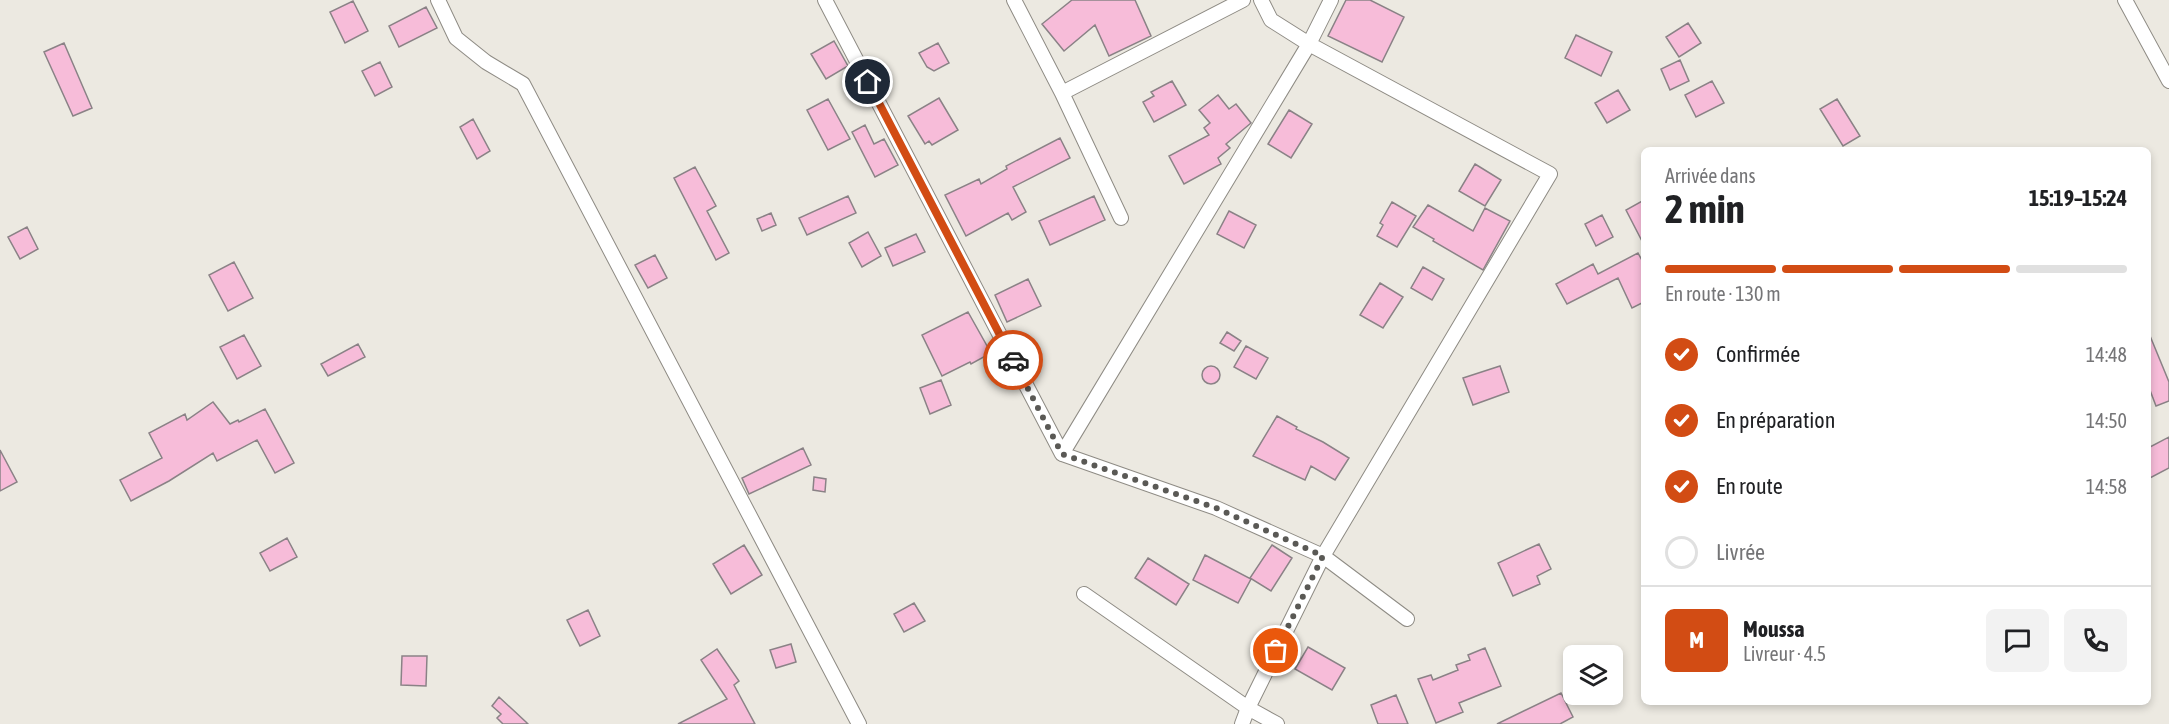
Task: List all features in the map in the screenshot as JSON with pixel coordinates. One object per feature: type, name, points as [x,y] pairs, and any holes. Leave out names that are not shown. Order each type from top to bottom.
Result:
[{"type":"street","points":[[438,0],[456,38],[486,62],[523,84],[860,724]]},
{"type":"street","points":[[825,0],[1062,454],[1216,508],[1323,556],[1407,619]]},
{"type":"street","points":[[1014,0],[1062,93],[1121,218]]},
{"type":"street","points":[[1062,93],[1243,0]]},
{"type":"street","points":[[1242,724],[1323,556],[1550,174],[1309,44],[1271,20],[1261,0]]},
{"type":"street","points":[[1062,454],[1309,44],[1331,0]]},
{"type":"street","points":[[2125,0],[2169,81]]},
{"type":"street","points":[[1084,594],[1248,708],[1277,724]]},
{"type":"building","points":[[1072,0],[1135,0],[1151,36],[1109,56],[1095,25],[1064,51],[1042,24]]},
{"type":"building","points":[[1346,0],[1370,0],[1404,17],[1382,62],[1328,36]]},
{"type":"building","points":[[353,1],[368,31],[345,43],[330,12]]},
{"type":"building","points":[[426,7],[437,28],[399,47],[389,26]]},
{"type":"building","points":[[1688,23],[1701,43],[1679,57],[1666,37]]},
{"type":"building","points":[[1576,35],[1612,52],[1601,76],[1565,58]]},
{"type":"building","points":[[834,41],[848,66],[826,79],[811,54]]},
{"type":"building","points":[[64,43],[92,108],[73,116],[44,52]]},
{"type":"building","points":[[938,43],[949,63],[934,71],[927,67],[919,53]]},
{"type":"building","points":[[1680,60],[1689,81],[1670,90],[1661,69]]},
{"type":"building","points":[[380,62],[392,87],[375,96],[362,71]]},
{"type":"building","points":[[1172,81],[1186,105],[1154,122],[1143,102],[1154,96],[1151,92]]},
{"type":"building","points":[[1712,81],[1724,103],[1696,117],[1685,95]]},
{"type":"building","points":[[1618,90],[1630,110],[1607,123],[1595,103]]},
{"type":"building","points":[[1218,95],[1229,109],[1236,104],[1251,123],[1226,144],[1230,148],[1218,158],[1221,164],[1184,184],[1169,156],[1209,135],[1204,128],[1210,123],[1199,110]]},
{"type":"building","points":[[939,98],[958,130],[932,145],[929,141],[925,144],[908,116]]},
{"type":"building","points":[[828,99],[850,139],[828,150],[807,110]]},
{"type":"building","points":[[1837,99],[1860,136],[1843,146],[1820,109]]},
{"type":"building","points":[[1289,110],[1312,124],[1291,158],[1268,144]]},
{"type":"building","points":[[473,119],[490,151],[477,159],[460,127]]},
{"type":"building","points":[[865,125],[874,144],[884,139],[898,165],[875,177],[852,132]]},
{"type":"building","points":[[1060,138],[1070,158],[1013,187],[1026,212],[1012,220],[1008,213],[966,236],[945,195],[979,179],[981,184],[1007,169],[1006,166]]},
{"type":"building","points":[[1475,164],[1501,180],[1485,206],[1459,191]]},
{"type":"building","points":[[695,167],[716,206],[707,211],[729,253],[716,260],[674,178]]},
{"type":"building","points":[[848,196],[856,213],[807,235],[799,218]]},
{"type":"building","points":[[1094,196],[1105,220],[1050,245],[1039,221]]},
{"type":"building","points":[[1392,202],[1416,216],[1397,247],[1377,236],[1383,225],[1380,223]]},
{"type":"building","points":[[1641,202],[1641,239],[1626,210]]},
{"type":"building","points":[[1428,205],[1473,231],[1485,208],[1510,221],[1483,270],[1413,227]]},
{"type":"building","points":[[1229,211],[1256,225],[1244,248],[1217,234]]},
{"type":"building","points":[[771,213],[776,225],[762,231],[757,219]]},
{"type":"building","points":[[1602,215],[1613,237],[1596,246],[1585,224]]},
{"type":"building","points":[[27,227],[38,249],[20,259],[8,237]]},
{"type":"building","points":[[868,232],[881,256],[862,267],[849,243]]},
{"type":"building","points":[[916,234],[925,252],[893,266],[885,248]]},
{"type":"building","points":[[1638,253],[1641,258],[1641,304],[1632,308],[1618,278],[1567,304],[1556,284],[1593,264],[1598,274]]},
{"type":"building","points":[[655,255],[667,278],[648,288],[635,265]]},
{"type":"building","points":[[234,262],[253,298],[228,311],[209,275]]},
{"type":"building","points":[[1423,267],[1444,279],[1432,300],[1411,288]]},
{"type":"building","points":[[1028,279],[1041,306],[1007,322],[995,295]]},
{"type":"building","points":[[1380,283],[1403,297],[1383,328],[1360,315]]},
{"type":"building","points":[[968,312],[991,353],[942,376],[922,335]]},
{"type":"building","points":[[1227,332],[1241,341],[1234,351],[1220,343]]},
{"type":"building","points":[[244,335],[261,366],[237,379],[220,347]]},
{"type":"building","points":[[2151,338],[2169,382],[2169,401],[2156,406],[2151,393]]},
{"type":"building","points":[[358,344],[365,357],[328,376],[321,364]]},
{"type":"building","points":[[1246,346],[1268,358],[1256,379],[1234,367]]},
{"type":"building","points":[[1211,366],[1217,369],[1220,375],[1217,381],[1211,384],[1205,381],[1202,375],[1205,369]]},
{"type":"building","points":[[1500,366],[1509,392],[1473,405],[1463,378]]},
{"type":"building","points":[[941,380],[951,405],[930,414],[920,388]]},
{"type":"building","points":[[213,402],[230,424],[265,409],[294,463],[275,473],[257,440],[217,461],[213,453],[169,481],[131,501],[120,480],[162,458],[149,433],[185,414],[187,420]]},
{"type":"building","points":[[1277,416],[1349,458],[1335,480],[1311,466],[1305,480],[1253,456]]},
{"type":"building","points":[[2169,437],[2169,468],[2151,477],[2151,446]]},
{"type":"building","points":[[803,448],[811,465],[749,494],[742,478]]},
{"type":"building","points":[[0,450],[17,482],[0,491]]},
{"type":"building","points":[[814,477],[826,479],[825,492],[813,490]]},
{"type":"building","points":[[287,538],[297,557],[270,571],[260,553]]},
{"type":"building","points":[[1539,544],[1551,569],[1537,576],[1540,584],[1513,596],[1498,563]]},
{"type":"building","points":[[744,545],[762,575],[731,594],[713,564]]},
{"type":"building","points":[[1272,545],[1292,558],[1271,591],[1250,578]]},
{"type":"building","points":[[1205,555],[1251,579],[1238,603],[1193,580]]},
{"type":"building","points":[[1148,558],[1189,584],[1176,605],[1135,578]]},
{"type":"building","points":[[914,603],[925,621],[904,632],[894,614]]},
{"type":"building","points":[[588,610],[600,636],[580,646],[567,620]]},
{"type":"building","points":[[791,644],[796,662],[776,668],[770,650]]},
{"type":"building","points":[[1308,647],[1345,668],[1332,690],[1295,669]]},
{"type":"building","points":[[1485,648],[1501,686],[1459,703],[1463,712],[1436,723],[1418,679],[1431,675],[1433,680],[1458,670],[1456,665],[1470,660],[1468,655]]},
{"type":"building","points":[[717,649],[739,681],[734,685],[755,724],[678,724],[727,699],[701,660]]},
{"type":"building","points":[[402,656],[427,656],[426,686],[401,685]]},
{"type":"building","points":[[1561,693],[1563,705],[1567,705],[1573,717],[1560,724],[1497,724]]},
{"type":"building","points":[[1396,695],[1408,724],[1378,724],[1371,705]]},
{"type":"building","points":[[499,697],[528,724],[503,724],[497,718],[501,714],[492,706]]},
{"type":"way so far","points":[[1013,360],[1062,454],[1216,508],[1323,556],[1276,651]]},
{"type":"route","points":[[868,82],[1013,360]]}]
